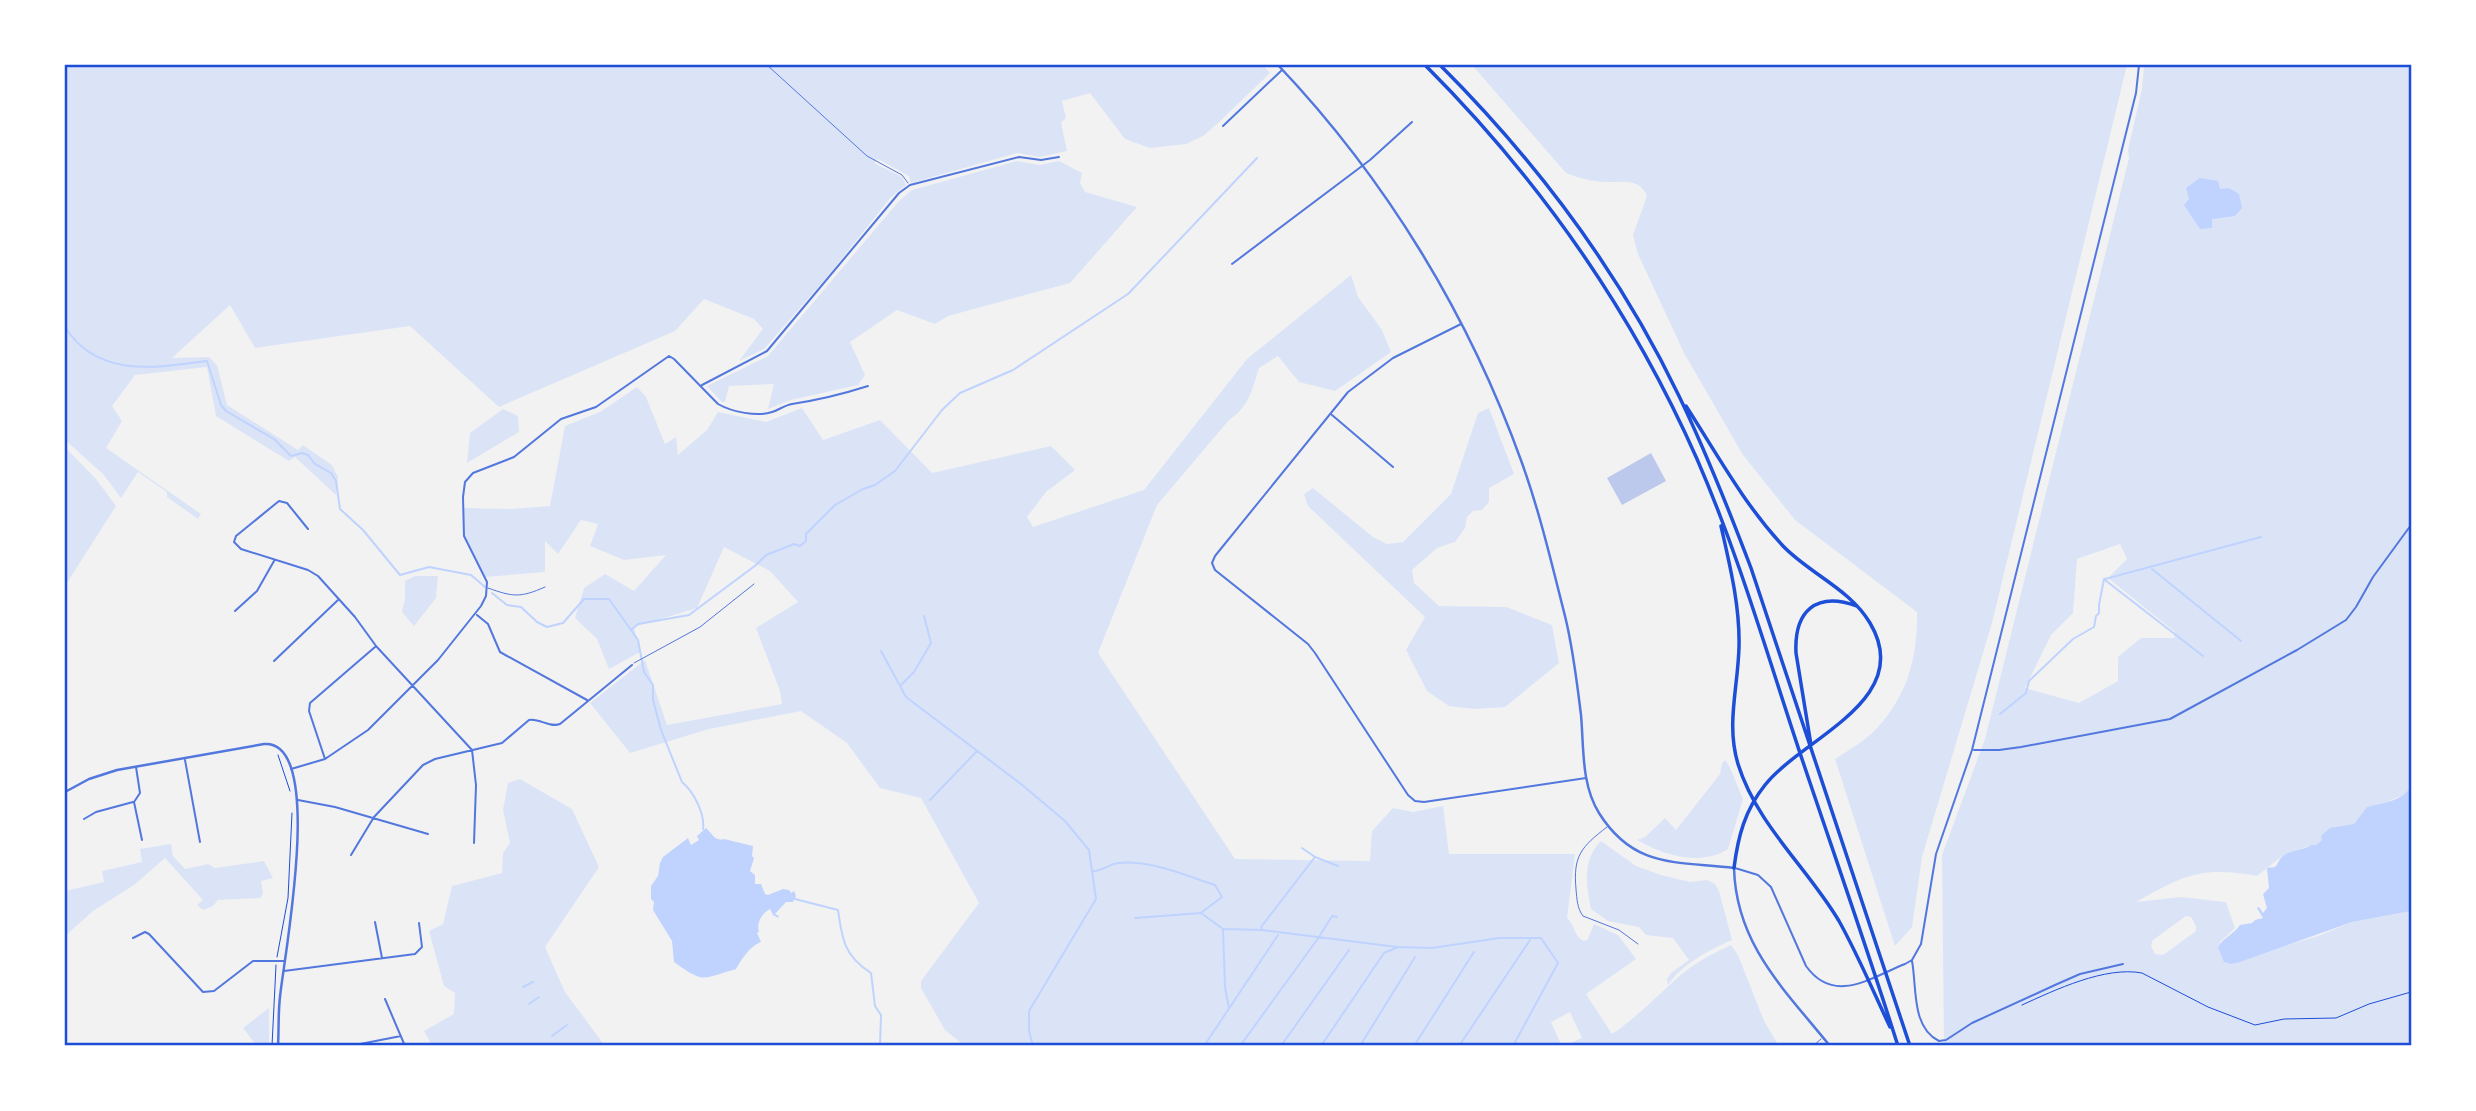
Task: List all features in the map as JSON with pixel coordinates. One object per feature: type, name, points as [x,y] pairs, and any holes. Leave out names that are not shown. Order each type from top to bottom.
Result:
[{"type":"highway","points":[[1425,65],[1491,134],[1536,188],[1579,247],[1639,343],[1666,394],[1717,510],[1898,1046]]},
{"type":"highway","points":[[1440,65],[1500,128],[1587,240],[1637,318],[1679,396],[1759,519],[1786,549],[1858,607],[1872,627],[1879,647],[1878,672],[1871,691],[1846,719],[1778,770],[1754,800],[1741,830],[1734,868]]},
{"type":"highway","points":[[1679,396],[1730,512],[1807,732],[1910,1046]]},
{"type":"highway","points":[[1717,510],[1738,615],[1739,648],[1732,741],[1739,767],[1754,800],[1783,845],[1839,921],[1896,1041]]},
{"type":"highway","points":[[1807,732],[1796,653],[1796,632],[1801,619],[1823,601],[1836,600],[1858,607]]},
{"type":"street","points":[[1278,65],[1324,116],[1362,165],[1412,238],[1461,323],[1490,384],[1514,441],[1548,546],[1576,671],[1586,778],[1595,805],[1609,826],[1630,846],[1659,861],[1734,868],[1758,874],[1771,887],[1801,958],[1813,976],[1834,988],[1853,985],[1905,964],[1912,960],[1921,944],[1936,854],[1972,750],[2136,93],[2139,65]]},
{"type":"street","points":[[1223,126],[1282,70]]},
{"type":"street","points":[[1233,264],[1362,165],[1412,122]]},
{"type":"street","points":[[701,386],[767,351],[899,193],[909,185],[1019,157],[1041,160],[1059,157]]},
{"type":"street","points":[[1461,323],[1380,366],[1348,392],[1215,556],[1212,564],[1215,570],[1308,644],[1408,795],[1415,801],[1424,802],[1586,778]]},
{"type":"street","points":[[290,770],[325,759],[368,730],[438,660],[476,614],[488,588],[464,536],[465,482],[473,473],[513,457],[561,419],[596,407],[668,356],[718,404],[725,408],[764,414],[790,404],[808,403],[868,386]]},
{"type":"street","points":[[1331,414],[1394,467]]},
{"type":"street","points":[[308,529],[287,503],[279,501],[235,538],[235,543],[239,548],[315,573],[376,646],[472,750],[476,785],[474,843]]},
{"type":"street","points":[[1972,750],[1999,750],[2159,722],[2182,713],[2335,628],[2356,607],[2373,576],[2411,525]]},
{"type":"street","points":[[235,611],[257,591],[274,560]]},
{"type":"street","points":[[274,661],[338,599]]},
{"type":"street","points":[[476,614],[488,624],[500,652],[589,701]]},
{"type":"street","points":[[325,759],[309,712],[310,703],[376,646]]},
{"type":"street","points":[[351,855],[374,817],[423,765],[435,759],[508,740],[529,720],[554,726],[560,724],[632,665]]},
{"type":"street","points":[[65,792],[100,775],[136,766],[270,743],[282,750],[298,800],[295,882],[283,971],[278,1046]]},
{"type":"street","points":[[185,757],[200,842]]},
{"type":"street","points":[[84,819],[96,812],[134,802],[140,793],[136,766]]},
{"type":"street","points":[[298,800],[374,817],[428,834]]},
{"type":"street","points":[[134,802],[142,840]]},
{"type":"street","points":[[1734,868],[1741,918],[1755,948],[1775,980],[1830,1046]]},
{"type":"street","points":[[375,922],[382,959]]},
{"type":"street","points":[[283,971],[418,953],[422,947],[419,923]]},
{"type":"street","points":[[133,938],[145,932],[149,934],[205,993],[214,991],[250,962],[285,961]]},
{"type":"street","points":[[1912,960],[1919,1014],[1927,1032],[1939,1041],[1946,1040],[1996,1012],[2080,974],[2123,964]]},
{"type":"street","points":[[385,999],[405,1046]]},
{"type":"street","points":[[350,1046],[401,1036]]},
{"type":"lane","points":[[767,65],[867,156],[902,175],[909,185]]},
{"type":"lane","points":[[632,665],[700,627],[754,584]]},
{"type":"lane","points":[[488,588],[525,596],[545,587]]},
{"type":"lane","points":[[1609,826],[1586,844],[1576,861],[1575,877],[1580,911],[1590,920],[1619,930],[1638,944]]},
{"type":"lane","points":[[1813,1046],[1823,1037]]},
{"type":"path","points":[[275,751],[291,796]]},
{"type":"path","points":[[272,1046],[276,960],[281,944],[289,887],[293,808]]},
{"type":"path","points":[[2022,1005],[2088,979],[2131,971],[2141,973],[2208,1007],[2255,1025],[2284,1019],[2336,1018],[2368,1004],[2411,992]]},
{"type":"shaded area","points":[[65,65],[1263,65],[1270,73],[1203,136],[1186,144],[1150,148],[1125,139],[1090,93],[1062,101],[1066,118],[1061,123],[1067,151],[1040,157],[1017,153],[911,183],[909,176],[878,159],[874,163],[902,177],[906,185],[891,197],[828,276],[764,349],[739,361],[763,329],[754,319],[704,299],[675,331],[499,407],[410,326],[255,348],[230,305],[172,358],[209,357],[217,365],[227,405],[298,450],[303,445],[332,465],[338,477],[336,495],[295,457],[289,461],[216,416],[207,367],[135,375],[112,406],[122,421],[106,448],[201,514],[198,519],[167,497],[167,492],[138,472],[121,498],[103,474],[65,440]]},
{"type":"shaded area","points":[[1472,65],[2127,65],[1992,623],[1922,857],[1912,927],[1895,946],[1835,759],[1871,734],[1893,708],[1908,678],[1912,663],[1917,612],[1795,520],[1743,455],[1684,353],[1638,254],[1633,235],[1647,196],[1644,190],[1635,183],[1594,181],[1566,173]]},
{"type":"shaded area","points":[[2144,65],[2411,65],[2411,787],[2407,793],[2363,813],[2354,824],[2316,845],[2281,857],[2257,876],[2221,872],[2194,875],[2136,902],[2181,897],[2226,902],[2235,928],[2218,947],[2231,964],[2352,922],[2411,911],[2411,1046],[1944,1046],[1942,855],[1985,739],[2129,158],[2128,150],[2142,89]],"holes":[[[2120,544],[2127,559],[2108,578],[2175,632],[2174,638],[2141,638],[2118,657],[2118,681],[2079,703],[2025,688],[2051,635],[2073,613],[2077,559]],[[2186,916],[2191,917],[2196,931],[2163,955],[2155,954],[2151,946],[2153,940]]]},
{"type":"shaded area","points":[[1017,161],[1040,165],[1059,161],[1082,173],[1080,183],[1085,192],[1137,207],[1070,283],[948,316],[935,324],[897,310],[850,342],[865,375],[858,385],[791,400],[768,409],[774,384],[729,386],[725,402],[707,386],[768,356],[899,201],[912,190]]},
{"type":"shaded area","points":[[1351,275],[1358,297],[1382,330],[1391,352],[1335,391],[1299,382],[1278,356],[1259,368],[1249,397],[1241,409],[1157,505],[1098,653],[1235,859],[1370,861],[1372,831],[1393,808],[1413,812],[1443,806],[1449,854],[1575,854],[1567,918],[1578,937],[1584,941],[1588,939],[1594,924],[1618,935],[1636,959],[1586,994],[1612,1034],[1688,969],[1731,945],[1738,955],[1764,1021],[1779,1046],[965,1046],[945,1030],[921,988],[921,981],[979,903],[921,798],[880,788],[847,743],[801,711],[709,729],[630,753],[590,703],[645,660],[667,725],[782,704],[780,691],[756,628],[798,602],[770,571],[724,547],[697,608],[634,627],[640,652],[609,669],[597,639],[575,618],[584,588],[605,574],[634,591],[666,555],[624,560],[590,546],[598,524],[581,520],[558,554],[545,541],[545,572],[485,577],[464,536],[463,508],[512,509],[550,506],[565,426],[600,412],[637,387],[646,397],[665,444],[676,437],[678,455],[707,430],[718,412],[766,422],[802,408],[823,440],[880,420],[932,473],[1051,446],[1075,470],[1046,492],[1027,517],[1033,527],[1144,490],[1247,359]],"holes":[[[1570,1012],[1582,1038],[1566,1045],[1561,1044],[1551,1022]]]},
{"type":"shaded area","points":[[1489,408],[1514,474],[1489,488],[1489,502],[1482,510],[1473,511],[1467,517],[1465,528],[1455,542],[1437,548],[1412,570],[1414,583],[1439,606],[1506,607],[1552,625],[1559,663],[1505,707],[1475,709],[1449,706],[1427,691],[1406,650],[1425,617],[1308,506],[1304,494],[1313,488],[1373,537],[1387,544],[1403,542],[1451,494],[1478,413]]},
{"type":"shaded area","points":[[503,409],[518,416],[519,432],[467,463],[470,433]]},
{"type":"shaded area","points":[[65,447],[96,479],[116,506],[65,586]]},
{"type":"shaded area","points":[[415,576],[438,576],[436,598],[414,626],[402,612],[405,581]]},
{"type":"shaded area","points":[[1725,760],[1743,799],[1728,849],[1705,857],[1682,857],[1637,840],[1645,837],[1665,818],[1676,830],[1720,774]]},
{"type":"shaded area","points":[[520,779],[572,809],[599,867],[545,947],[565,992],[605,1046],[432,1046],[424,1031],[454,1014],[455,993],[444,986],[429,931],[443,924],[452,886],[502,873],[503,853],[510,843],[503,810],[508,783]]},
{"type":"shaded area","points":[[1601,841],[1636,866],[1690,882],[1707,880],[1715,884],[1732,940],[1689,964],[1668,985],[1667,979],[1671,973],[1689,960],[1673,938],[1646,935],[1639,927],[1608,921],[1591,909],[1587,882],[1588,865]]},
{"type":"shaded area","points":[[171,844],[173,856],[185,869],[208,864],[215,868],[264,861],[273,878],[261,881],[263,894],[260,898],[218,900],[213,906],[203,910],[197,905],[203,900],[165,858],[134,885],[93,911],[65,936],[65,891],[104,882],[102,871],[142,862],[140,849]]},
{"type":"shaded area","points":[[269,1008],[269,1046],[257,1046],[243,1028]]},
{"type":"water","points":[[2200,178],[2218,181],[2220,189],[2229,188],[2239,194],[2242,208],[2235,216],[2212,219],[2212,228],[2200,229],[2184,205],[2189,199],[2186,188]]},
{"type":"water","points":[[2411,787],[2411,911],[2352,922],[2240,962],[2224,962],[2218,947],[2220,944],[2240,925],[2263,918],[2257,908],[2263,913],[2267,908],[2263,894],[2269,888],[2267,868],[2275,867],[2288,853],[2316,845],[2330,828],[2354,824],[2367,807],[2397,798]]},
{"type":"water","points":[[706,828],[718,839],[753,846],[754,858],[750,871],[755,875],[755,884],[761,884],[765,894],[783,889],[791,893],[794,891],[796,896],[793,902],[786,902],[775,914],[778,918],[770,909],[762,916],[757,933],[761,942],[750,949],[736,969],[704,978],[692,974],[674,962],[672,941],[653,910],[651,886],[658,876],[663,857],[688,838],[691,845],[699,840],[697,836]]},
{"type":"building","points":[[1651,453],[1666,481],[1622,505],[1607,478]]},
{"type":"waterway","points":[[632,629],[638,624],[689,615],[766,555],[794,544],[800,546],[806,541],[806,534],[835,505],[875,485],[895,471],[942,410],[960,393],[1013,370],[1128,294],[1257,158]]},
{"type":"waterway","points":[[65,327],[78,343],[93,355],[110,362],[148,367],[207,361],[221,405],[226,411],[274,439],[291,456],[302,453],[308,455],[315,464],[331,473],[336,481],[340,509],[363,530],[400,575],[429,567],[471,575],[485,587]]},
{"type":"waterway","points":[[2105,579],[2261,537]]},
{"type":"waterway","points":[[2152,569],[2241,641]]},
{"type":"waterway","points":[[2000,714],[2026,693],[2029,681],[2073,639],[2094,627],[2104,579]]},
{"type":"waterway","points":[[2105,580],[2203,656]]},
{"type":"waterway","points":[[492,593],[507,605],[521,607],[537,622],[547,627],[563,623],[584,599],[609,599],[638,640],[644,672],[653,685],[653,700],[661,730],[682,782],[698,804],[703,829]]},
{"type":"waterway","points":[[924,616],[931,643],[914,672],[900,686],[906,697],[1021,784],[1065,821],[1089,850],[1096,899],[1029,1011],[1029,1031],[1033,1046]]},
{"type":"waterway","points":[[881,651],[899,684]]},
{"type":"waterway","points":[[930,800],[977,751]]},
{"type":"waterway","points":[[1302,848],[1315,857],[1338,866]]},
{"type":"waterway","points":[[1262,929],[1315,857]]},
{"type":"waterway","points":[[1093,871],[1118,863],[1142,863],[1215,885],[1222,897],[1202,912]]},
{"type":"waterway","points":[[795,899],[838,910],[846,946],[855,960],[871,973],[875,1006],[881,1015],[880,1046]]},
{"type":"waterway","points":[[1135,918],[1201,913],[1223,929],[1262,930],[1397,947],[1432,948],[1499,938],[1541,938],[1558,963],[1513,1046]]},
{"type":"waterway","points":[[1240,1046],[1332,916],[1337,917]]},
{"type":"waterway","points":[[1223,930],[1225,987],[1229,1008]]},
{"type":"waterway","points":[[1204,1046],[1278,935]]},
{"type":"waterway","points":[[1459,1046],[1530,940]]},
{"type":"waterway","points":[[1321,1046],[1384,953],[1396,948]]},
{"type":"waterway","points":[[1281,1046],[1349,950]]},
{"type":"waterway","points":[[1414,1046],[1474,952]]},
{"type":"waterway","points":[[1360,1046],[1415,957]]},
{"type":"waterway","points":[[523,987],[533,982]]},
{"type":"waterway","points":[[529,1004],[539,997]]},
{"type":"waterway","points":[[552,1036],[567,1025]]}]
